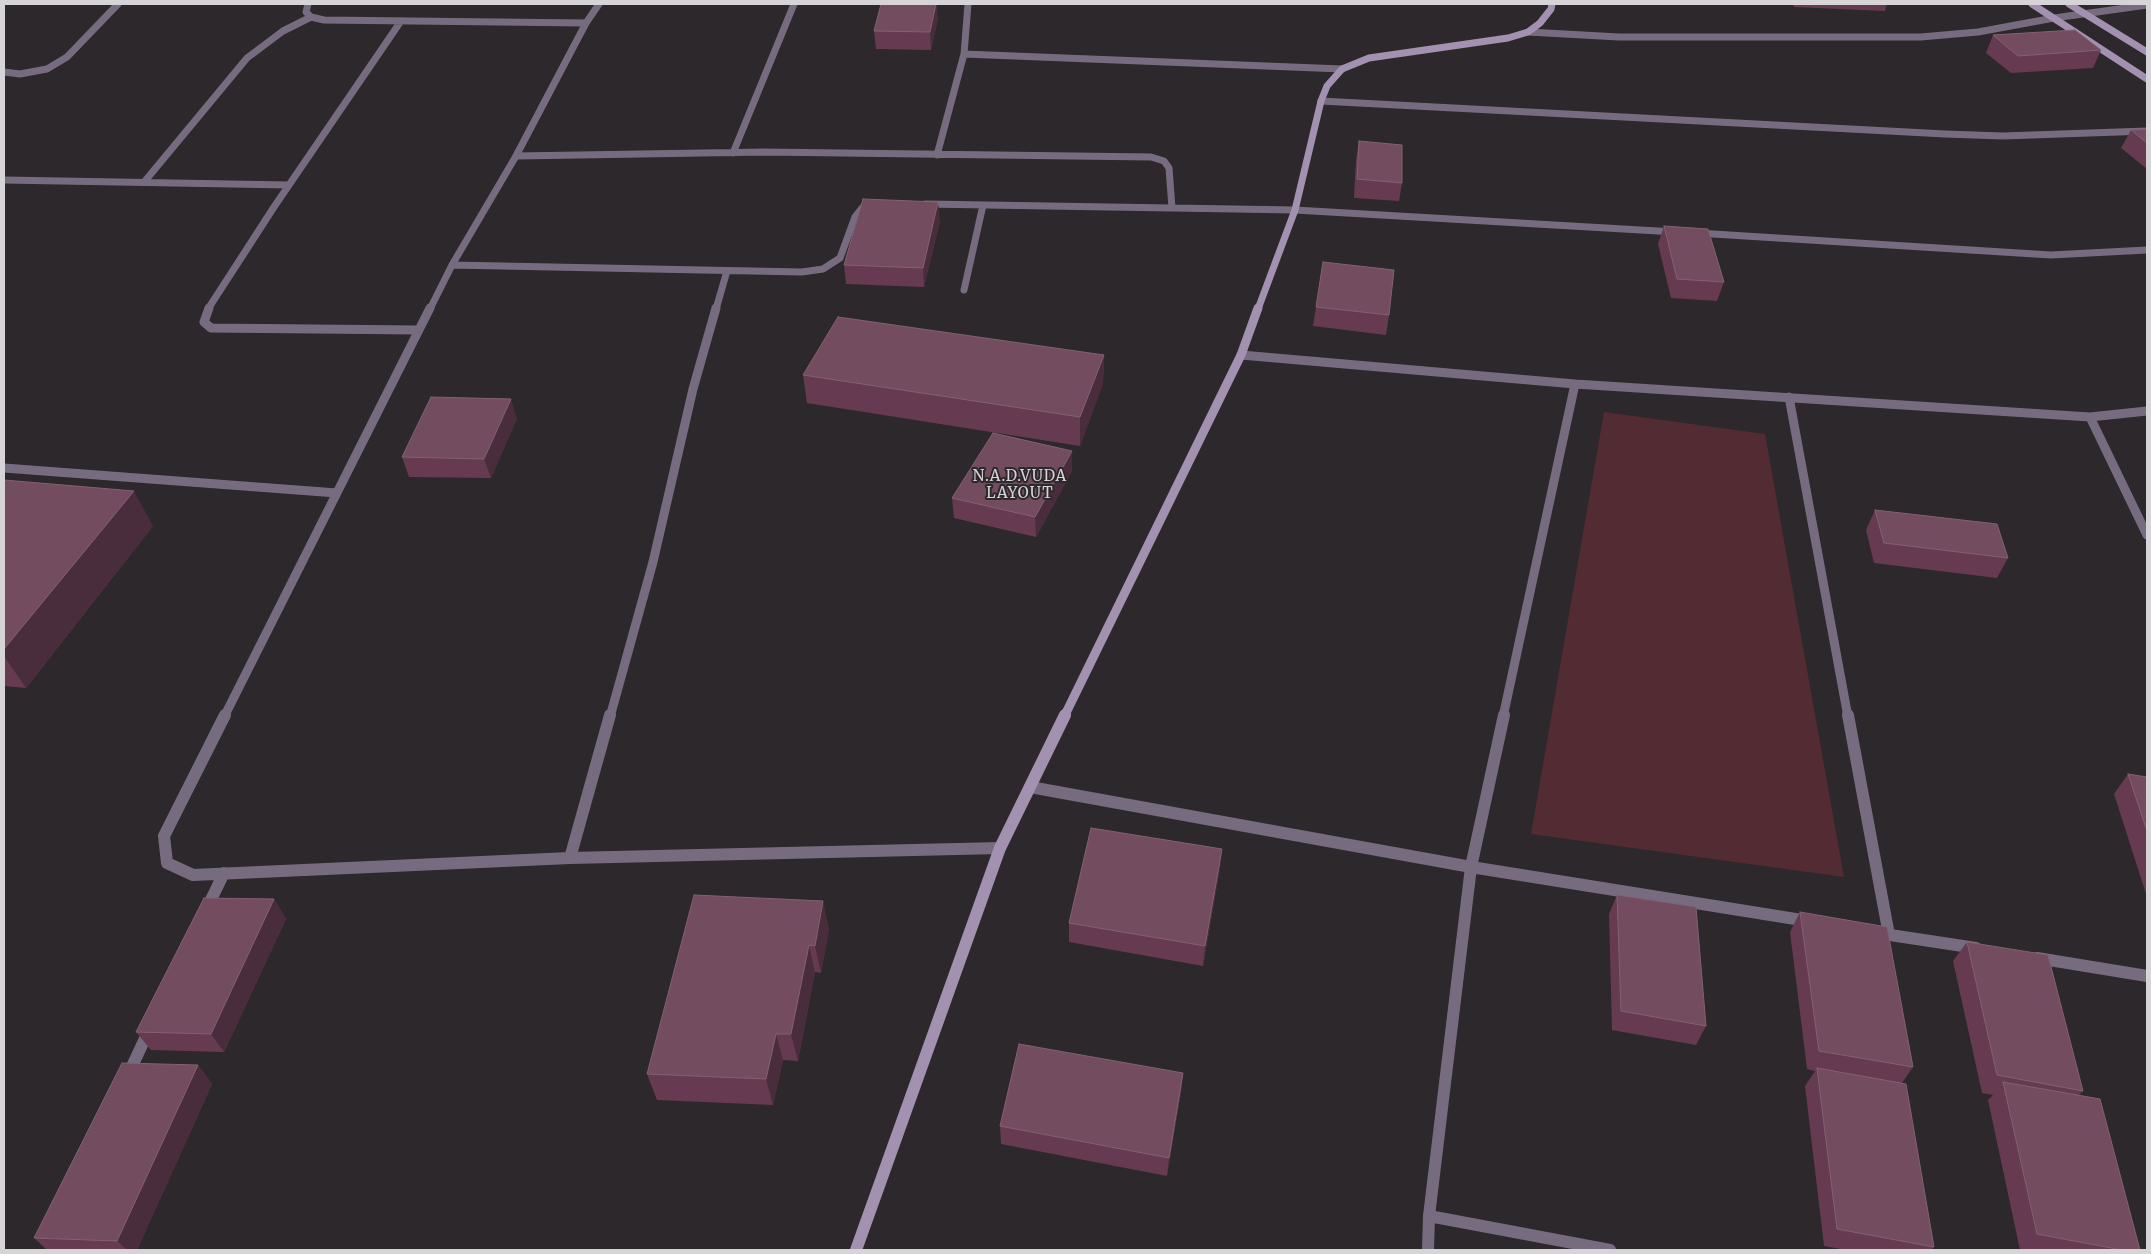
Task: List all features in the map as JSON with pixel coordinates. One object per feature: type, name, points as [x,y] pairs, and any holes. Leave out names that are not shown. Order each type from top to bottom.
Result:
[{"type":"street","points":[[4,72],[20,74],[46,69],[67,57],[118,4]]},
{"type":"street","points":[[308,4],[306,12],[311,18]]},
{"type":"street","points":[[599,4],[586,23],[516,156],[452,265],[418,330],[164,836],[167,863],[193,875],[570,858],[1000,848]]},
{"type":"street","points":[[733,153],[794,4]]},
{"type":"street","points":[[938,154],[964,54],[968,4]]},
{"type":"street","points":[[964,54],[1342,69],[1369,58],[1508,38],[1528,32],[1540,24],[1551,9],[1552,4]]},
{"type":"street","points":[[2032,4],[2147,79]]},
{"type":"street","points":[[2069,4],[2147,52]]},
{"type":"street","points":[[1528,32],[1619,37],[1867,39],[1951,35],[2054,18],[2147,6]]},
{"type":"street","points":[[145,180],[247,58],[283,31],[311,18],[324,20],[586,23]]},
{"type":"street","points":[[402,21],[288,186],[208,309],[204,322],[211,328],[252,330],[418,330]]},
{"type":"street","points":[[856,1250],[1000,848],[1241,355],[1295,210],[1321,101],[1327,86],[1342,69]]},
{"type":"street","points":[[1321,101],[1955,134],[2012,136],[2147,132]]},
{"type":"street","points":[[516,156],[733,153],[1151,157],[1164,161],[1169,168],[1172,208]]},
{"type":"street","points":[[4,180],[145,180],[288,186]]},
{"type":"street","points":[[452,265],[802,272],[823,269],[840,258],[855,217],[863,208],[878,204]]},
{"type":"street","points":[[916,204],[1295,210],[1681,232]]},
{"type":"street","points":[[964,290],[983,205]]},
{"type":"street","points":[[1691,233],[2051,256],[2147,250]]},
{"type":"street","points":[[570,858],[653,562],[693,389],[727,271]]},
{"type":"street","points":[[1241,355],[1575,384],[2090,417],[2147,411]]},
{"type":"street","points":[[1428,1250],[1429,1216],[1471,867],[1575,384]]},
{"type":"street","points":[[1789,397],[1889,935]]},
{"type":"street","points":[[2090,417],[2147,535]]},
{"type":"street","points":[[4,468],[337,493]]},
{"type":"street","points":[[1030,787],[1471,867],[1821,924]]},
{"type":"street","points":[[202,918],[224,873]]},
{"type":"street","points":[[1860,930],[1985,950]]},
{"type":"street","points":[[2023,956],[2147,976]]},
{"type":"street","points":[[121,1089],[156,1017]]},
{"type":"street","points":[[1429,1216],[1610,1250]]},
{"type":"shaded area","points":[[1604,412],[1765,434],[1844,877],[1531,834]]},
{"type":"building","points":[[881,4],[936,4],[930,32],[874,31]]},
{"type":"building","points":[[2075,30],[2101,50],[2018,56],[1993,35]]},
{"type":"building","points":[[2147,129],[2147,143],[2131,130]]},
{"type":"building","points":[[1359,141],[1402,145],[1402,183],[1357,179]]},
{"type":"building","points":[[863,199],[938,202],[923,268],[844,265]]},
{"type":"building","points":[[1664,226],[1708,229],[1724,282],[1677,279]]},
{"type":"building","points":[[1323,262],[1394,270],[1389,315],[1316,307]]},
{"type":"building","points":[[838,317],[1104,355],[1080,417],[803,375]]},
{"type":"building","points":[[431,397],[511,399],[484,459],[402,457]]},
{"type":"building","points":[[993,433],[1072,451],[1035,517],[952,498]]},
{"type":"building","points":[[4,480],[134,491],[4,649]]},
{"type":"building","points":[[1875,510],[1997,524],[2008,558],[1884,543]]},
{"type":"building","points":[[2128,774],[2147,777],[2147,831]]},
{"type":"building","points":[[1091,828],[1222,849],[1205,946],[1069,923]]},
{"type":"building","points":[[694,895],[823,901],[815,946],[809,945],[791,1034],[776,1034],[766,1079],[647,1074]]},
{"type":"building","points":[[1617,895],[1696,907],[1706,1026],[1621,1011]]},
{"type":"building","points":[[204,898],[274,899],[211,1034],[136,1032]]},
{"type":"building","points":[[1800,912],[1887,927],[1913,1067],[1819,1051]]},
{"type":"building","points":[[1967,942],[2048,955],[2083,1091],[1997,1075]]},
{"type":"building","points":[[1019,1044],[1183,1073],[1169,1158],[1000,1126]]},
{"type":"building","points":[[122,1063],[198,1065],[117,1241],[34,1238]]},
{"type":"building","points":[[1817,1068],[1906,1084],[1934,1247],[1837,1229]]},
{"type":"building","points":[[2003,1082],[2100,1099],[2140,1250],[2122,1250],[2037,1234]]},
{"type":"district","name":"N.A.D.VUDA LAYOUT","points":[[1020,486]]}]
